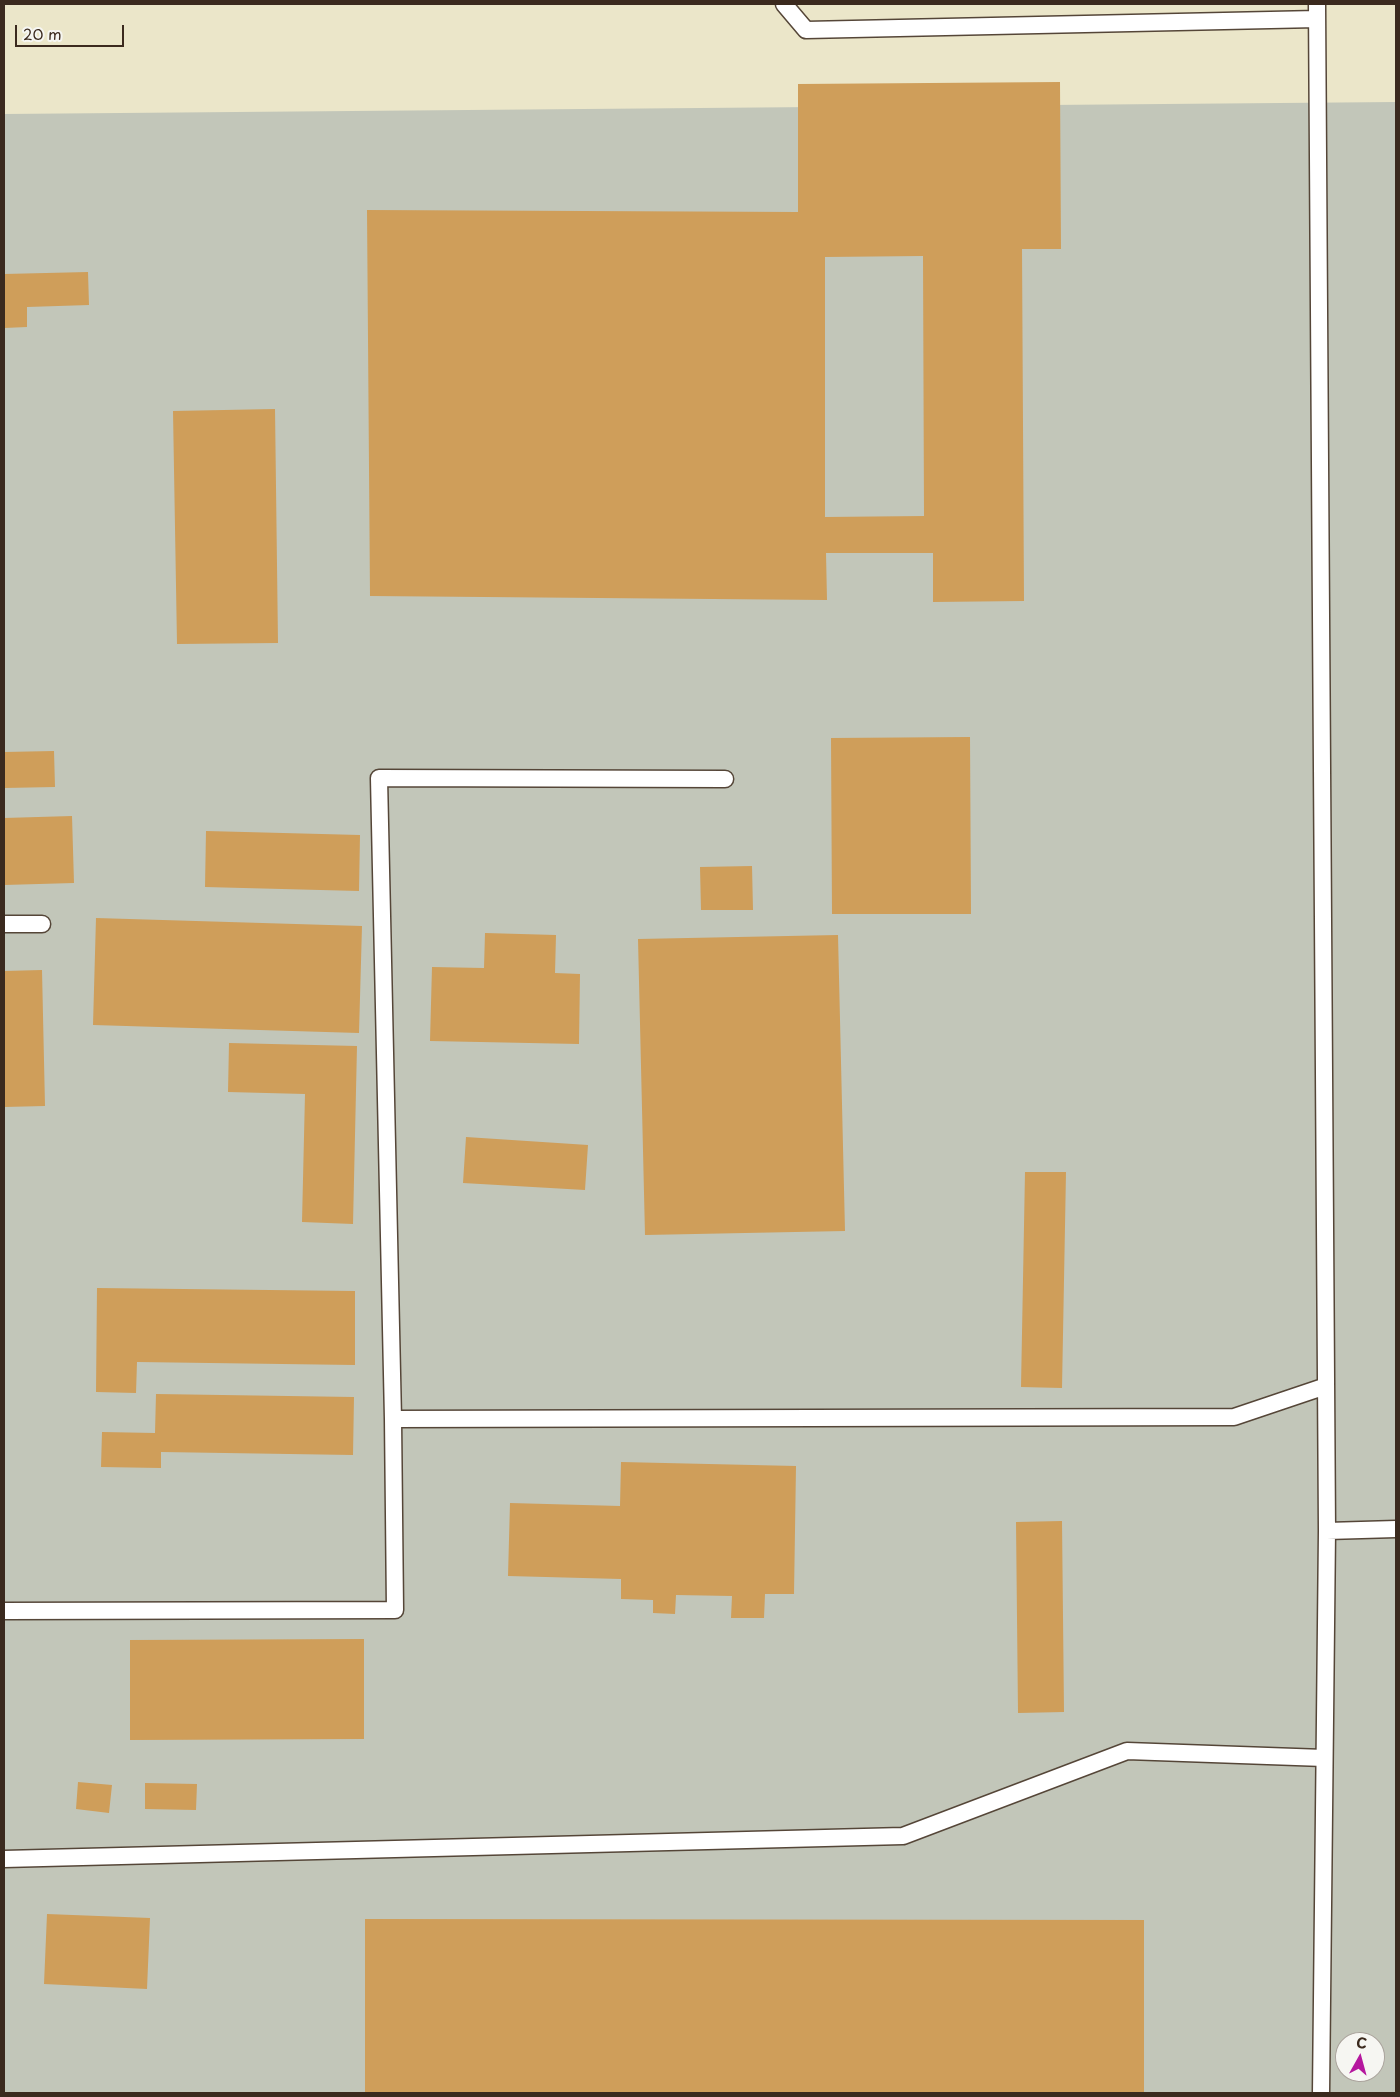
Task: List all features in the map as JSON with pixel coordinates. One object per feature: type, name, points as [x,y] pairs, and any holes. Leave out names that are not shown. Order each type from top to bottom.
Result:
[{"type":"lane","points":[[784,4],[806,30],[1317,11],[1327,1531],[1321,2093]]},
{"type":"lane","points":[[4,1610],[395,1610],[393,1419],[379,778],[725,779]]},
{"type":"lane","points":[[4,924],[42,924]]},
{"type":"lane","points":[[393,1419],[1234,1417],[1326,1386]]},
{"type":"lane","points":[[1327,1531],[1396,1529]]},
{"type":"lane","points":[[4,1859],[903,1836],[1127,1751],[1324,1758]]},
{"type":"shaded area","points":[[1396,102],[1396,2093],[4,2093],[4,114]]},
{"type":"building","points":[[1060,82],[1061,249],[1022,249],[1024,601],[933,602],[933,553],[826,553],[827,600],[370,596],[367,210],[798,212],[798,84]],"holes":[[[923,256],[924,516],[825,517],[825,257]]]},
{"type":"building","points":[[88,272],[89,305],[27,307],[27,327],[4,328],[4,274]]},
{"type":"building","points":[[275,409],[278,643],[177,644],[173,411]]},
{"type":"building","points":[[970,737],[971,914],[832,914],[831,738]]},
{"type":"building","points":[[54,751],[55,787],[4,788],[4,752]]},
{"type":"building","points":[[72,816],[74,883],[4,885],[4,818]]},
{"type":"building","points":[[206,831],[360,835],[359,891],[205,887]]},
{"type":"building","points":[[752,866],[753,910],[701,910],[700,867]]},
{"type":"building","points":[[96,918],[362,926],[359,1033],[93,1025]]},
{"type":"building","points":[[485,933],[556,935],[555,973],[580,974],[579,1044],[430,1041],[432,967],[484,968]]},
{"type":"building","points":[[838,935],[845,1231],[645,1235],[638,939]]},
{"type":"building","points":[[42,970],[45,1106],[4,1107],[4,971]]},
{"type":"building","points":[[229,1043],[357,1046],[353,1224],[302,1222],[305,1094],[228,1092]]},
{"type":"building","points":[[466,1137],[588,1145],[585,1190],[463,1183]]},
{"type":"building","points":[[1025,1172],[1066,1172],[1062,1388],[1021,1387]]},
{"type":"building","points":[[97,1288],[355,1291],[355,1365],[137,1362],[136,1393],[96,1392]]},
{"type":"building","points":[[156,1394],[354,1397],[353,1455],[161,1452],[161,1468],[101,1467],[102,1432],[155,1433]]},
{"type":"building","points":[[621,1462],[796,1466],[794,1594],[765,1594],[764,1618],[731,1618],[732,1596],[676,1595],[675,1614],[653,1613],[653,1600],[621,1599],[621,1579],[508,1576],[510,1503],[620,1506]]},
{"type":"building","points":[[1062,1521],[1064,1712],[1018,1713],[1016,1522]]},
{"type":"building","points":[[364,1639],[364,1739],[130,1740],[130,1640]]},
{"type":"building","points":[[78,1782],[112,1785],[109,1813],[76,1809]]},
{"type":"building","points":[[145,1783],[197,1784],[196,1810],[145,1809]]},
{"type":"building","points":[[47,1914],[150,1918],[147,1989],[44,1984]]},
{"type":"building","points":[[365,1919],[1144,1920],[1144,2093],[365,2093]]}]
